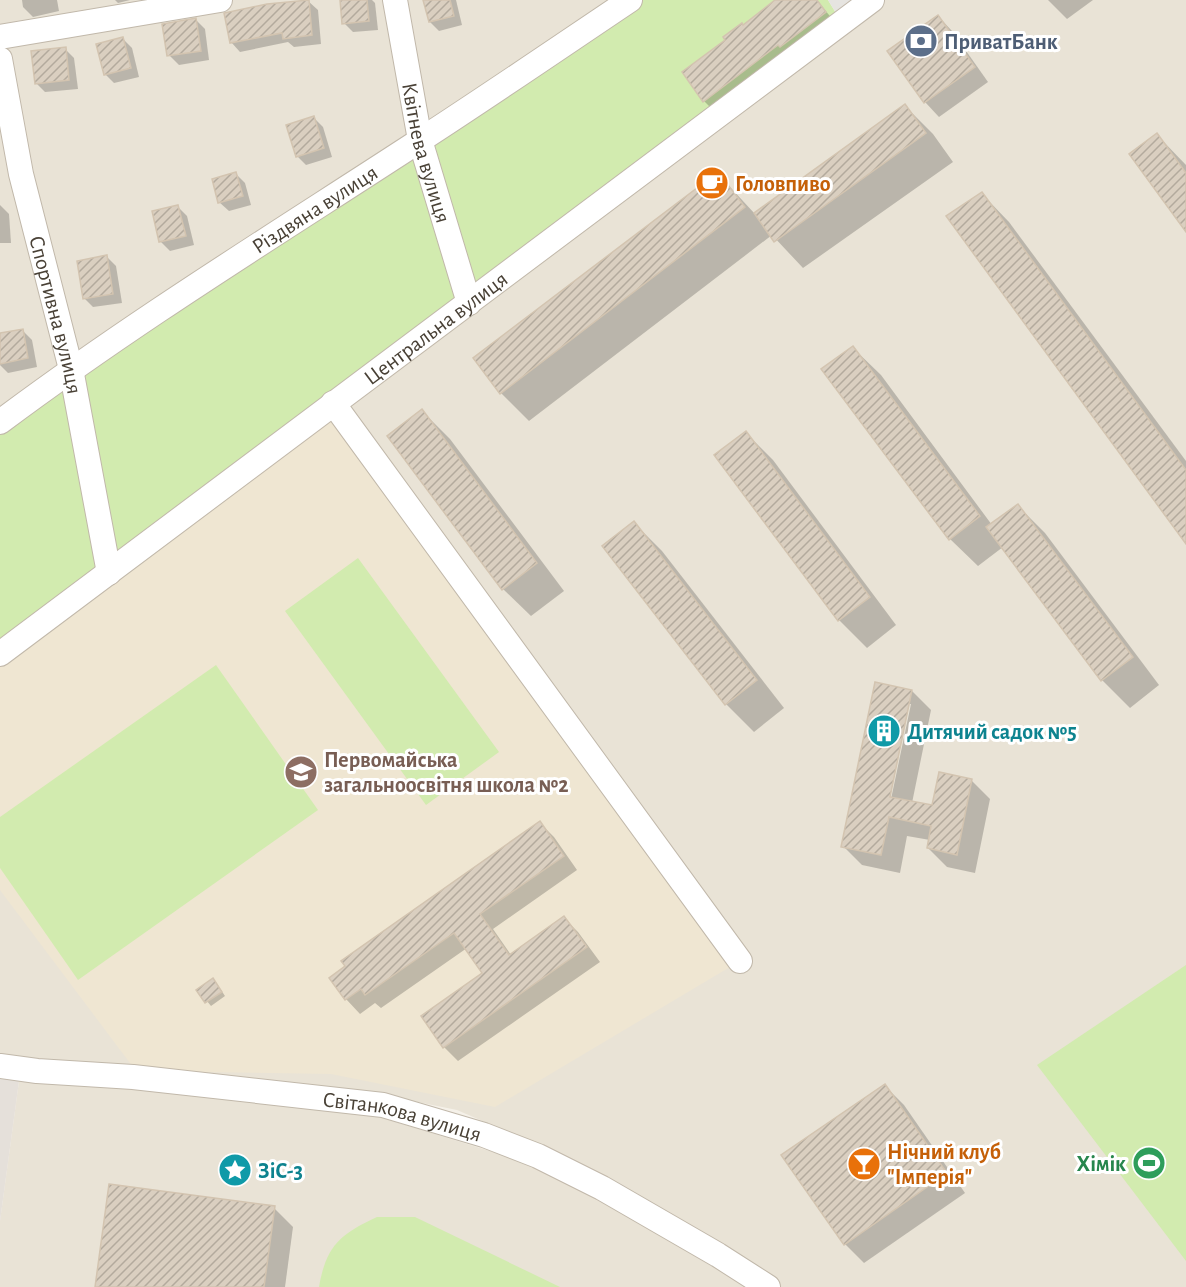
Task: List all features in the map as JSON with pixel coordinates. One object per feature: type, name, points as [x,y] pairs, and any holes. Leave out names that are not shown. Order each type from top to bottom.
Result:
[{"type":"street","points":[[0,37],[220,0]]},
{"type":"street","name":"Квітнева вулиця","points":[[394,0],[420,141],[469,303]]},
{"type":"street","name":"Різдвяна вулиця","points":[[0,422],[71,369],[245,253],[420,141],[630,0]]},
{"type":"street","name":"Центральна вулиця","points":[[0,654],[872,0]]},
{"type":"street","name":"Спортивна вулиця","points":[[0,59],[11,176],[71,369],[109,573]]},
{"type":"street","points":[[333,403],[740,961]]},
{"type":"street","name":"Світанкова вулиця","points":[[0,1066],[37,1071],[134,1077],[383,1105],[484,1135],[538,1156],[602,1188],[718,1255],[768,1287]]},
{"type":"shaded area","points":[[0,0],[630,0],[0,422]]},
{"type":"shaded area","points":[[828,0],[872,0],[842,23]]},
{"type":"shaded area","points":[[872,0],[1186,0],[1186,1287],[0,1287],[0,1221],[19,1081],[133,1080],[314,1105],[383,1118],[525,1162],[535,1144],[457,1110],[373,1093],[0,1061],[0,654]]},
{"type":"shaded area","name":"Первомайська загальноосвітня школа №2","points":[[333,403],[740,961],[495,1107],[331,1074],[136,1071],[0,890],[0,654]]},
{"type":"shaded area","points":[[0,1077],[19,1081],[0,1221]]},
{"type":"green space","points":[[630,0],[828,0],[842,23],[0,654],[0,422]]},
{"type":"green space","points":[[358,558],[499,752],[426,805],[285,611]]},
{"type":"green space","points":[[216,665],[318,810],[78,980],[0,868],[0,817]]},
{"type":"green space","name":"Хімік","points":[[1186,965],[1186,1261],[1037,1065]]},
{"type":"green space","points":[[377,1217],[415,1217],[560,1287],[319,1287],[326,1261],[337,1243],[353,1229]]},
{"type":"building","points":[[309,0],[312,35],[283,39],[282,33],[230,43],[224,13],[267,4]]},
{"type":"building","points":[[340,0],[367,0],[369,21],[342,24]]},
{"type":"building","points":[[423,0],[450,0],[454,16],[429,22]]},
{"type":"building","points":[[775,0],[817,0],[826,12],[703,102],[682,72],[725,40],[723,37],[742,23],[743,25]]},
{"type":"building","points":[[938,15],[975,67],[924,103],[887,51]]},
{"type":"building","points":[[196,18],[201,51],[167,56],[162,24]]},
{"type":"building","points":[[123,37],[131,68],[104,75],[96,44]]},
{"type":"building","points":[[66,47],[69,80],[35,84],[31,51]]},
{"type":"building","points":[[905,104],[926,133],[774,242],[754,213]]},
{"type":"building","points":[[314,116],[324,148],[296,157],[286,125]]},
{"type":"building","points":[[1157,133],[1186,173],[1186,232],[1129,154]]},
{"type":"building","points":[[236,172],[243,196],[218,203],[212,179]]},
{"type":"building","points":[[718,172],[745,207],[500,394],[473,358]]},
{"type":"building","points":[[982,192],[1186,470],[1186,544],[946,216]]},
{"type":"building","points":[[178,205],[186,236],[159,242],[152,211]]},
{"type":"building","points":[[107,255],[113,294],[83,299],[77,261]]},
{"type":"building","points":[[23,329],[28,358],[0,364],[0,333]]},
{"type":"building","points":[[853,346],[980,516],[949,540],[821,369]]},
{"type":"building","points":[[422,409],[537,563],[502,590],[387,436]]},
{"type":"building","points":[[746,431],[870,597],[838,621],[714,455]]},
{"type":"building","points":[[1018,504],[1133,657],[1101,681],[986,527]]},
{"type":"building","points":[[634,521],[757,680],[725,705],[602,546]]},
{"type":"building","name":"Дитячий садок №5","points":[[875,682],[912,690],[890,797],[932,805],[939,772],[972,779],[957,855],[927,848],[931,826],[889,817],[881,855],[841,847]]},
{"type":"building","points":[[540,821],[564,856],[480,914],[509,955],[564,916],[587,947],[443,1048],[421,1016],[482,973],[454,933],[365,995],[361,989],[345,1000],[329,978],[345,966],[341,961]]},
{"type":"building","points":[[213,978],[222,992],[205,1003],[196,990]]},
{"type":"building","name":"Нічний клуб \"Імперія\"","points":[[885,1084],[947,1173],[844,1245],[781,1155]]},
{"type":"building","points":[[109,1184],[275,1206],[264,1287],[95,1287]]},
{"type":"place","name":"ПриватБанк","points":[[921,41]]},
{"type":"place","name":"Головпиво","points":[[712,183]]},
{"type":"place","name":"Дитячий садок №5","points":[[884,731]]},
{"type":"place","name":"Первомайська загальноосвітня школа №2","points":[[301,772]]},
{"type":"place","name":"Хімік","points":[[1149,1163]]},
{"type":"place","name":"Нічний клуб \"Імперія\"","points":[[864,1164]]},
{"type":"place","name":"ЗіС-3","points":[[235,1170]]}]
